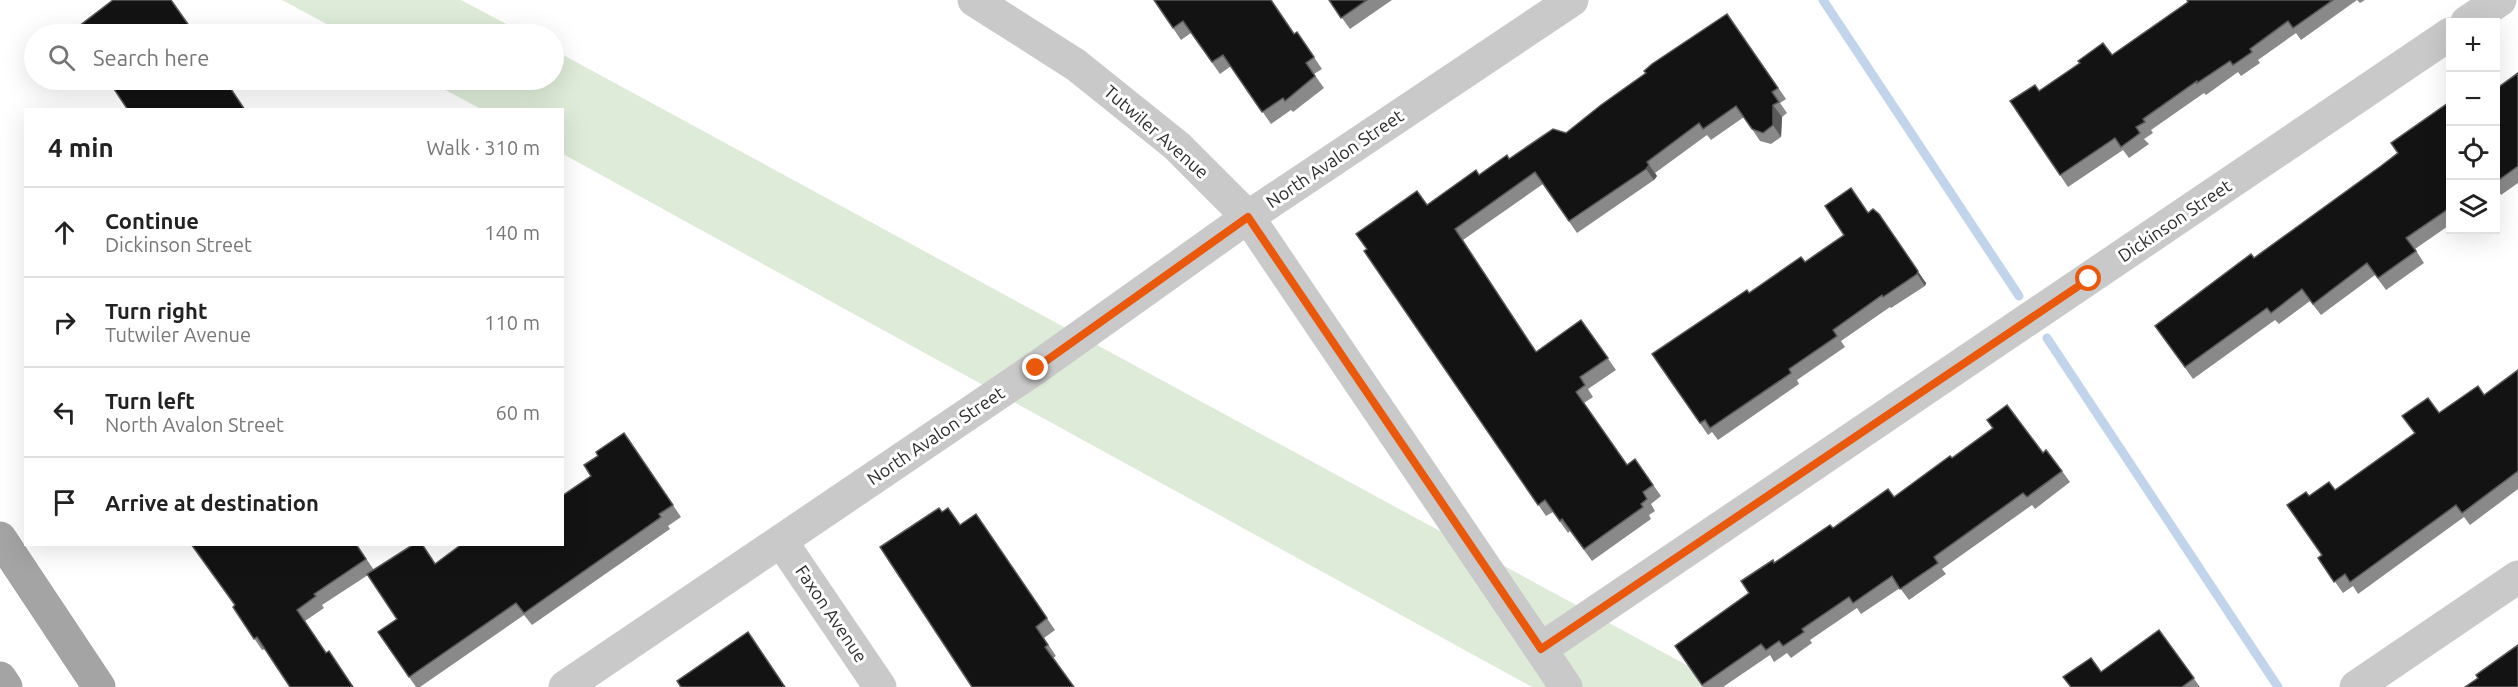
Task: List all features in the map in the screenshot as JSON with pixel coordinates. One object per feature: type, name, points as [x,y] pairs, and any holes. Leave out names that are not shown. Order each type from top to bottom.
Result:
[{"type":"main road","points":[[0,538],[99,687]]},
{"type":"main road","points":[[0,678],[6,687]]},
{"type":"street","name":"Tutwiler Avenue","points":[[974,0],[1076,65],[1177,146],[1248,217],[1566,687]]},
{"type":"street","name":"North Avalon Street","points":[[565,687],[1036,368],[1248,217],[1572,0]]},
{"type":"street","points":[[2473,18],[2500,0]]},
{"type":"street","name":"Dickinson Street","points":[[1541,649],[2446,37]]},
{"type":"street","name":"Faxon Avenue","points":[[782,541],[880,687]]},
{"type":"street","points":[[2356,687],[2518,577]]},
{"type":"green space","points":[[282,0],[461,0],[506,24],[326,24]]},
{"type":"green space","points":[[564,55],[1727,687],[1532,687],[564,155],[564,108],[479,108],[446,90],[564,90]]},
{"type":"building","points":[[113,0],[171,0],[188,24],[82,24]]},
{"type":"building","points":[[1154,0],[1271,0],[1294,34],[1297,32],[1314,57],[1306,63],[1315,76],[1285,101],[1283,98],[1262,112],[1223,55],[1212,62],[1183,21],[1173,28]]},
{"type":"building","points":[[1329,0],[1367,0],[1341,18]]},
{"type":"building","points":[[2187,0],[2333,0],[2293,28],[2288,21],[2250,49],[2252,52],[2233,65],[2230,61],[2197,83],[2197,81],[2143,119],[2145,122],[2136,127],[2140,133],[2121,147],[2115,138],[2060,175],[2010,101],[2035,85],[2039,91],[2080,63],[2078,61],[2103,43],[2112,55],[2188,2]]},
{"type":"building","points":[[1727,14],[1778,88],[1772,92],[1779,102],[1773,105],[1773,125],[1763,133],[1752,129],[1736,106],[1703,129],[1699,123],[1647,162],[1649,165],[1646,169],[1569,221],[1535,172],[1455,229],[1536,352],[1581,320],[1608,358],[1580,377],[1585,385],[1576,392],[1627,465],[1635,459],[1653,485],[1643,492],[1647,499],[1641,504],[1643,507],[1584,549],[1545,500],[1538,505],[1364,251],[1367,249],[1356,234],[1417,191],[1427,205],[1476,170],[1479,175],[1507,155],[1509,159],[1553,129],[1566,133],[1646,73],[1644,71],[1652,64]]},
{"type":"building","points":[[2518,73],[2518,166],[2500,179],[2500,126],[2500,86]]},
{"type":"building","points":[[115,90],[232,90],[244,108],[127,108]]},
{"type":"building","points":[[2446,104],[2446,210],[2406,238],[2416,251],[2378,278],[2367,263],[2313,304],[2302,289],[2271,313],[2267,308],[2185,367],[2155,326],[2251,254],[2254,258],[2398,153],[2391,143]]},
{"type":"building","points":[[1851,188],[1868,213],[1873,209],[1879,214],[1918,271],[1917,274],[1883,297],[1882,295],[1833,330],[1837,336],[1789,369],[1791,373],[1710,428],[1705,420],[1700,423],[1652,354],[1747,290],[1749,293],[1801,257],[1805,262],[1844,235],[1825,206]]},
{"type":"building","points":[[2518,370],[2518,471],[2462,513],[2456,505],[2350,582],[2345,574],[2334,582],[2318,558],[2322,555],[2287,505],[2306,492],[2309,496],[2329,482],[2335,490],[2415,433],[2402,416],[2428,398],[2439,413],[2478,386],[2484,395]]},
{"type":"building","points":[[2007,405],[2043,453],[2046,450],[2062,471],[2027,497],[2023,493],[1934,557],[1938,563],[1900,589],[1892,576],[1853,603],[1849,597],[1802,629],[1804,632],[1783,646],[1779,641],[1766,650],[1761,644],[1702,685],[1675,646],[1749,593],[1741,581],[1773,560],[1774,563],[1830,525],[1833,528],[1888,489],[1894,497],[1993,428],[1987,420]]},
{"type":"building","points":[[624,433],[673,505],[659,514],[661,517],[524,613],[516,603],[409,677],[378,632],[397,619],[367,574],[411,546],[423,546],[435,564],[459,546],[564,546],[564,495],[591,476],[584,465],[598,456],[596,452]]},
{"type":"building","points":[[939,508],[942,512],[948,508],[960,525],[976,514],[1047,618],[1036,627],[1048,645],[1045,647],[1074,687],[972,687],[880,547]]},
{"type":"building","points":[[192,546],[357,546],[366,559],[314,594],[316,596],[297,610],[326,653],[329,651],[353,687],[290,687],[257,637],[254,639],[233,607],[235,605]]},
{"type":"building","points":[[2159,630],[2194,678],[2182,687],[2071,687],[2063,677],[2091,658],[2101,672]]},
{"type":"building","points":[[748,632],[785,687],[681,687],[677,681]]},
{"type":"building","points":[[2518,645],[2518,687],[2465,687],[2478,678],[2476,675]]},
{"type":"waterway","points":[[1823,0],[2019,296]]},
{"type":"waterway","points":[[2047,338],[2278,687]]},
{"type":"route","points":[[1036,368],[1248,217],[1541,649],[2089,279]]}]
